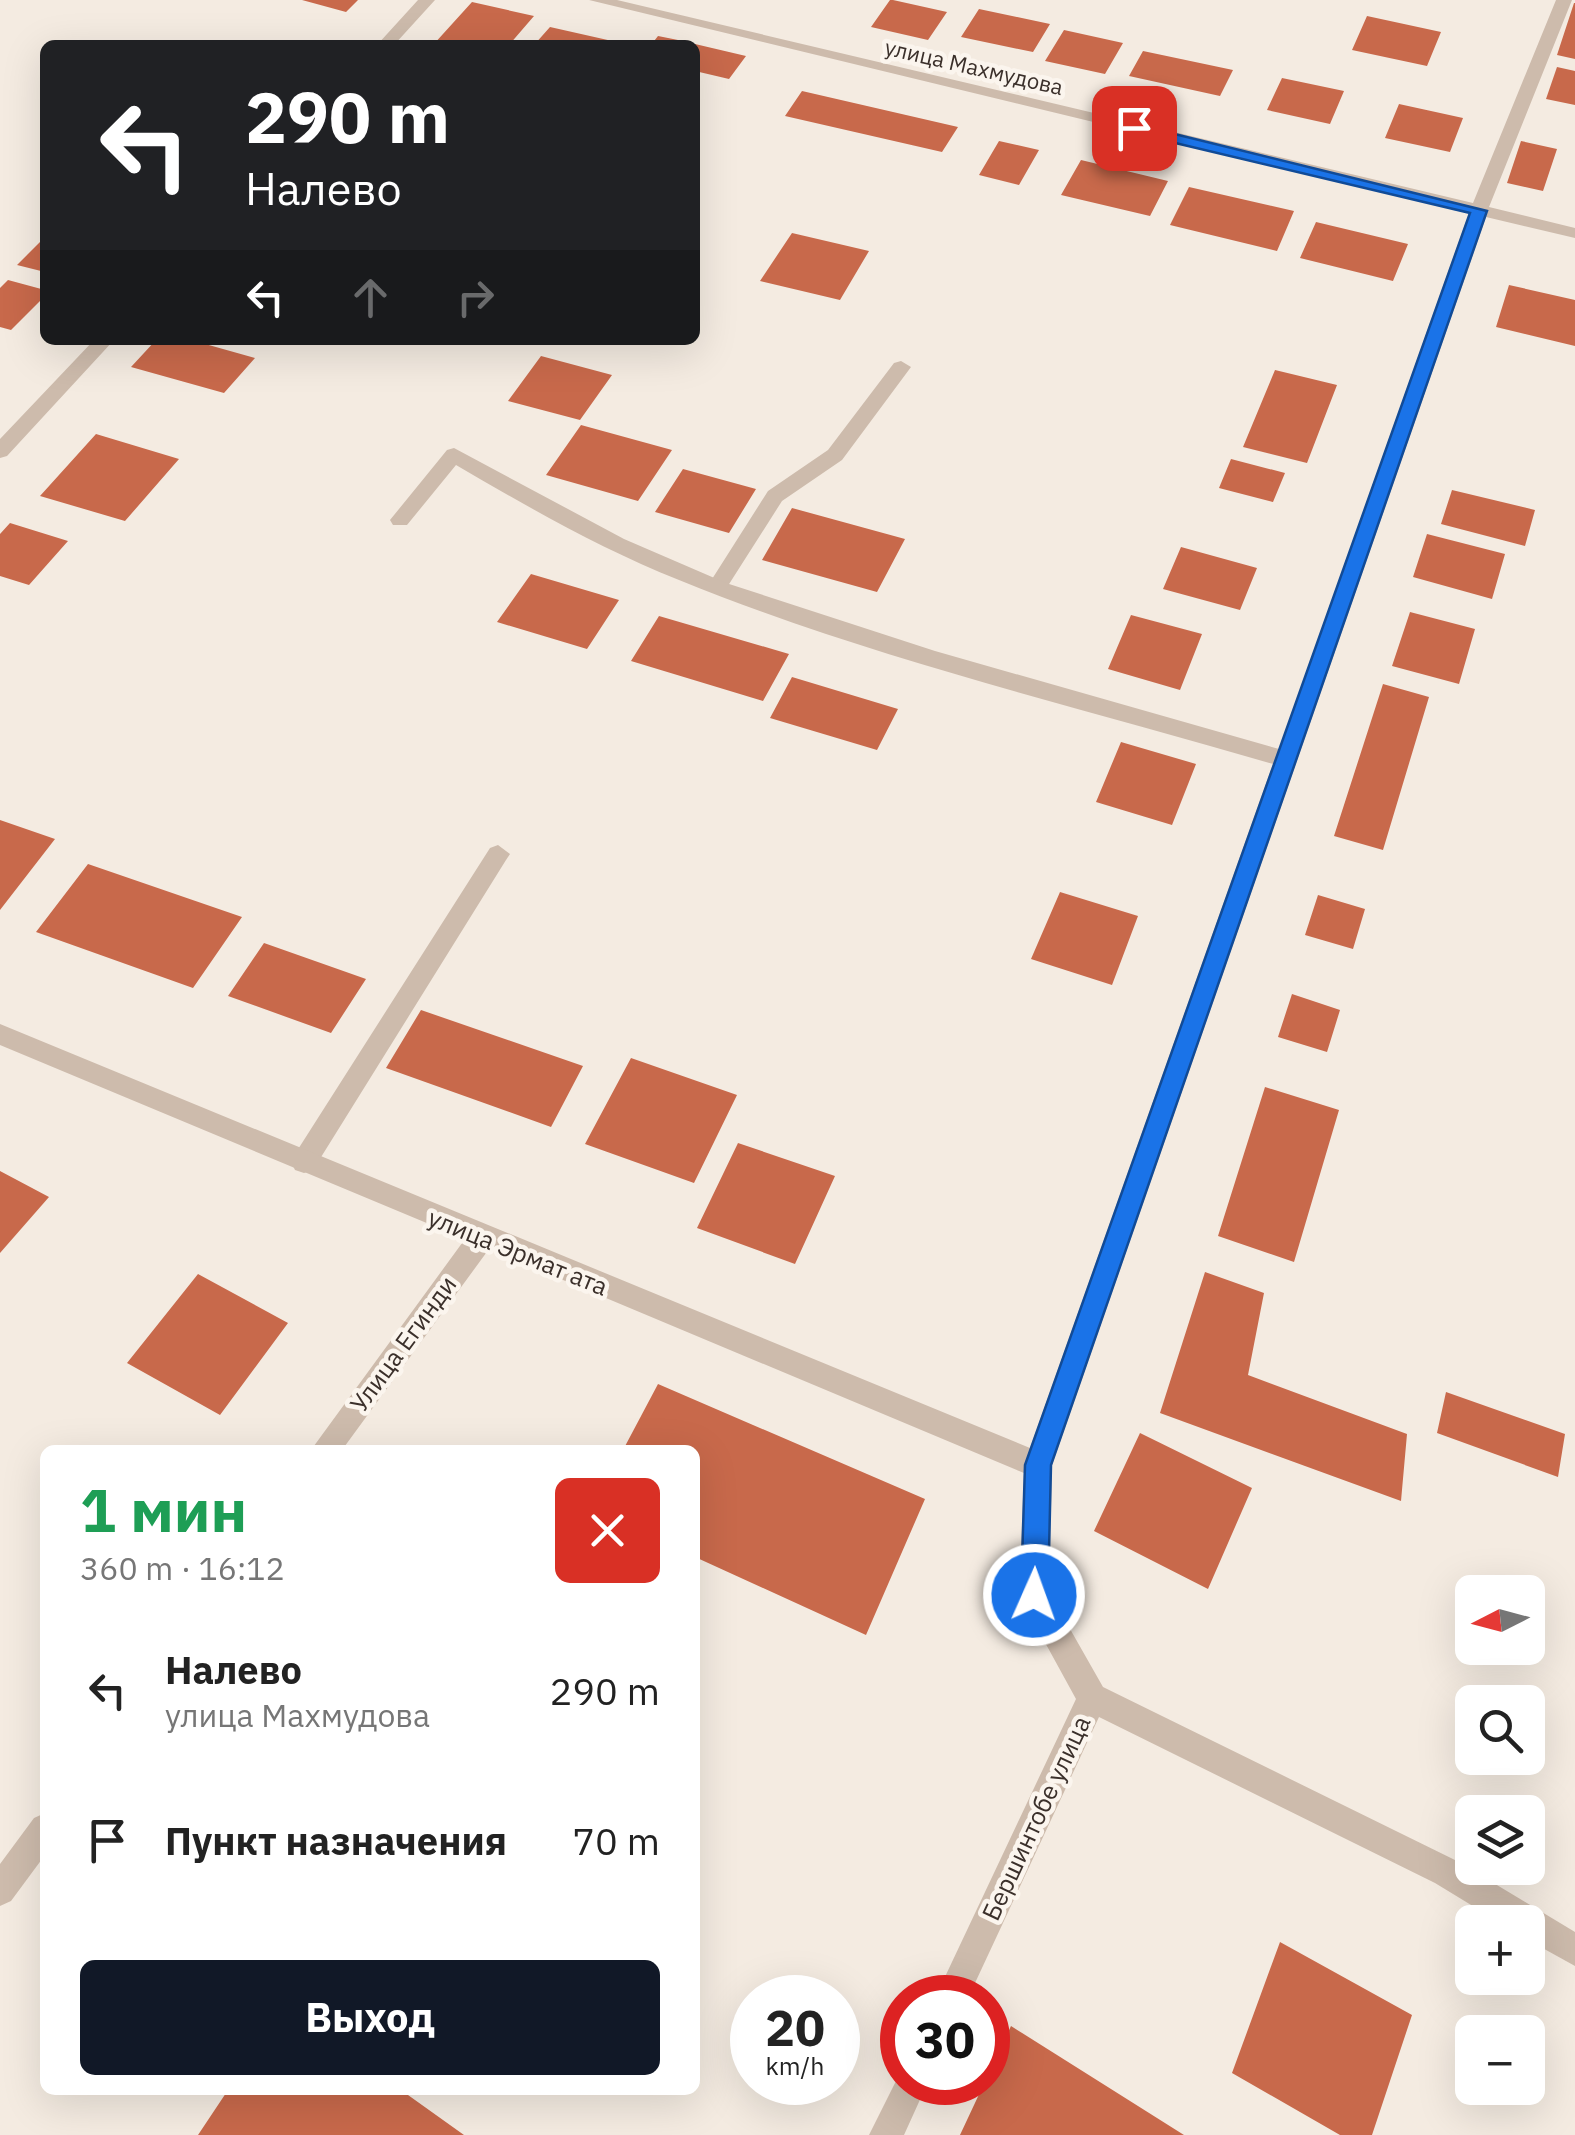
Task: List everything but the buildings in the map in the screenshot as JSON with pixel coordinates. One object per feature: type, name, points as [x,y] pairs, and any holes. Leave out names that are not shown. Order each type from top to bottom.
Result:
[{"type":"street","points":[[390,40],[427,0]]},
{"type":"street","name":"улица Махмудова","points":[[596,0],[1575,233]]},
{"type":"street","name":"Бершинтобе улица","points":[[962,1975],[1092,1698],[1034,1595],[1038,1465],[1479,211],[1564,0]]},
{"type":"street","points":[[0,450],[100,345]]},
{"type":"street","points":[[717,587],[774,496],[835,455],[902,367]]},
{"type":"street","points":[[400,520],[454,455],[566,520],[717,587],[934,657],[1287,760]]},
{"type":"street","points":[[304,1162],[498,854]]},
{"type":"street","name":"улица Эрмат ата","points":[[0,1034],[1038,1465]]},
{"type":"street","name":"Улица Егинди","points":[[329,1445],[482,1237]]},
{"type":"street","points":[[1092,1698],[1446,1872],[1575,1950]]},
{"type":"street","points":[[0,1890],[40,1836]]},
{"type":"street","points":[[886,2135],[900,2105]]},
{"type":"route","points":[[1034,1595],[1038,1465],[1479,211],[1134,128]]}]
